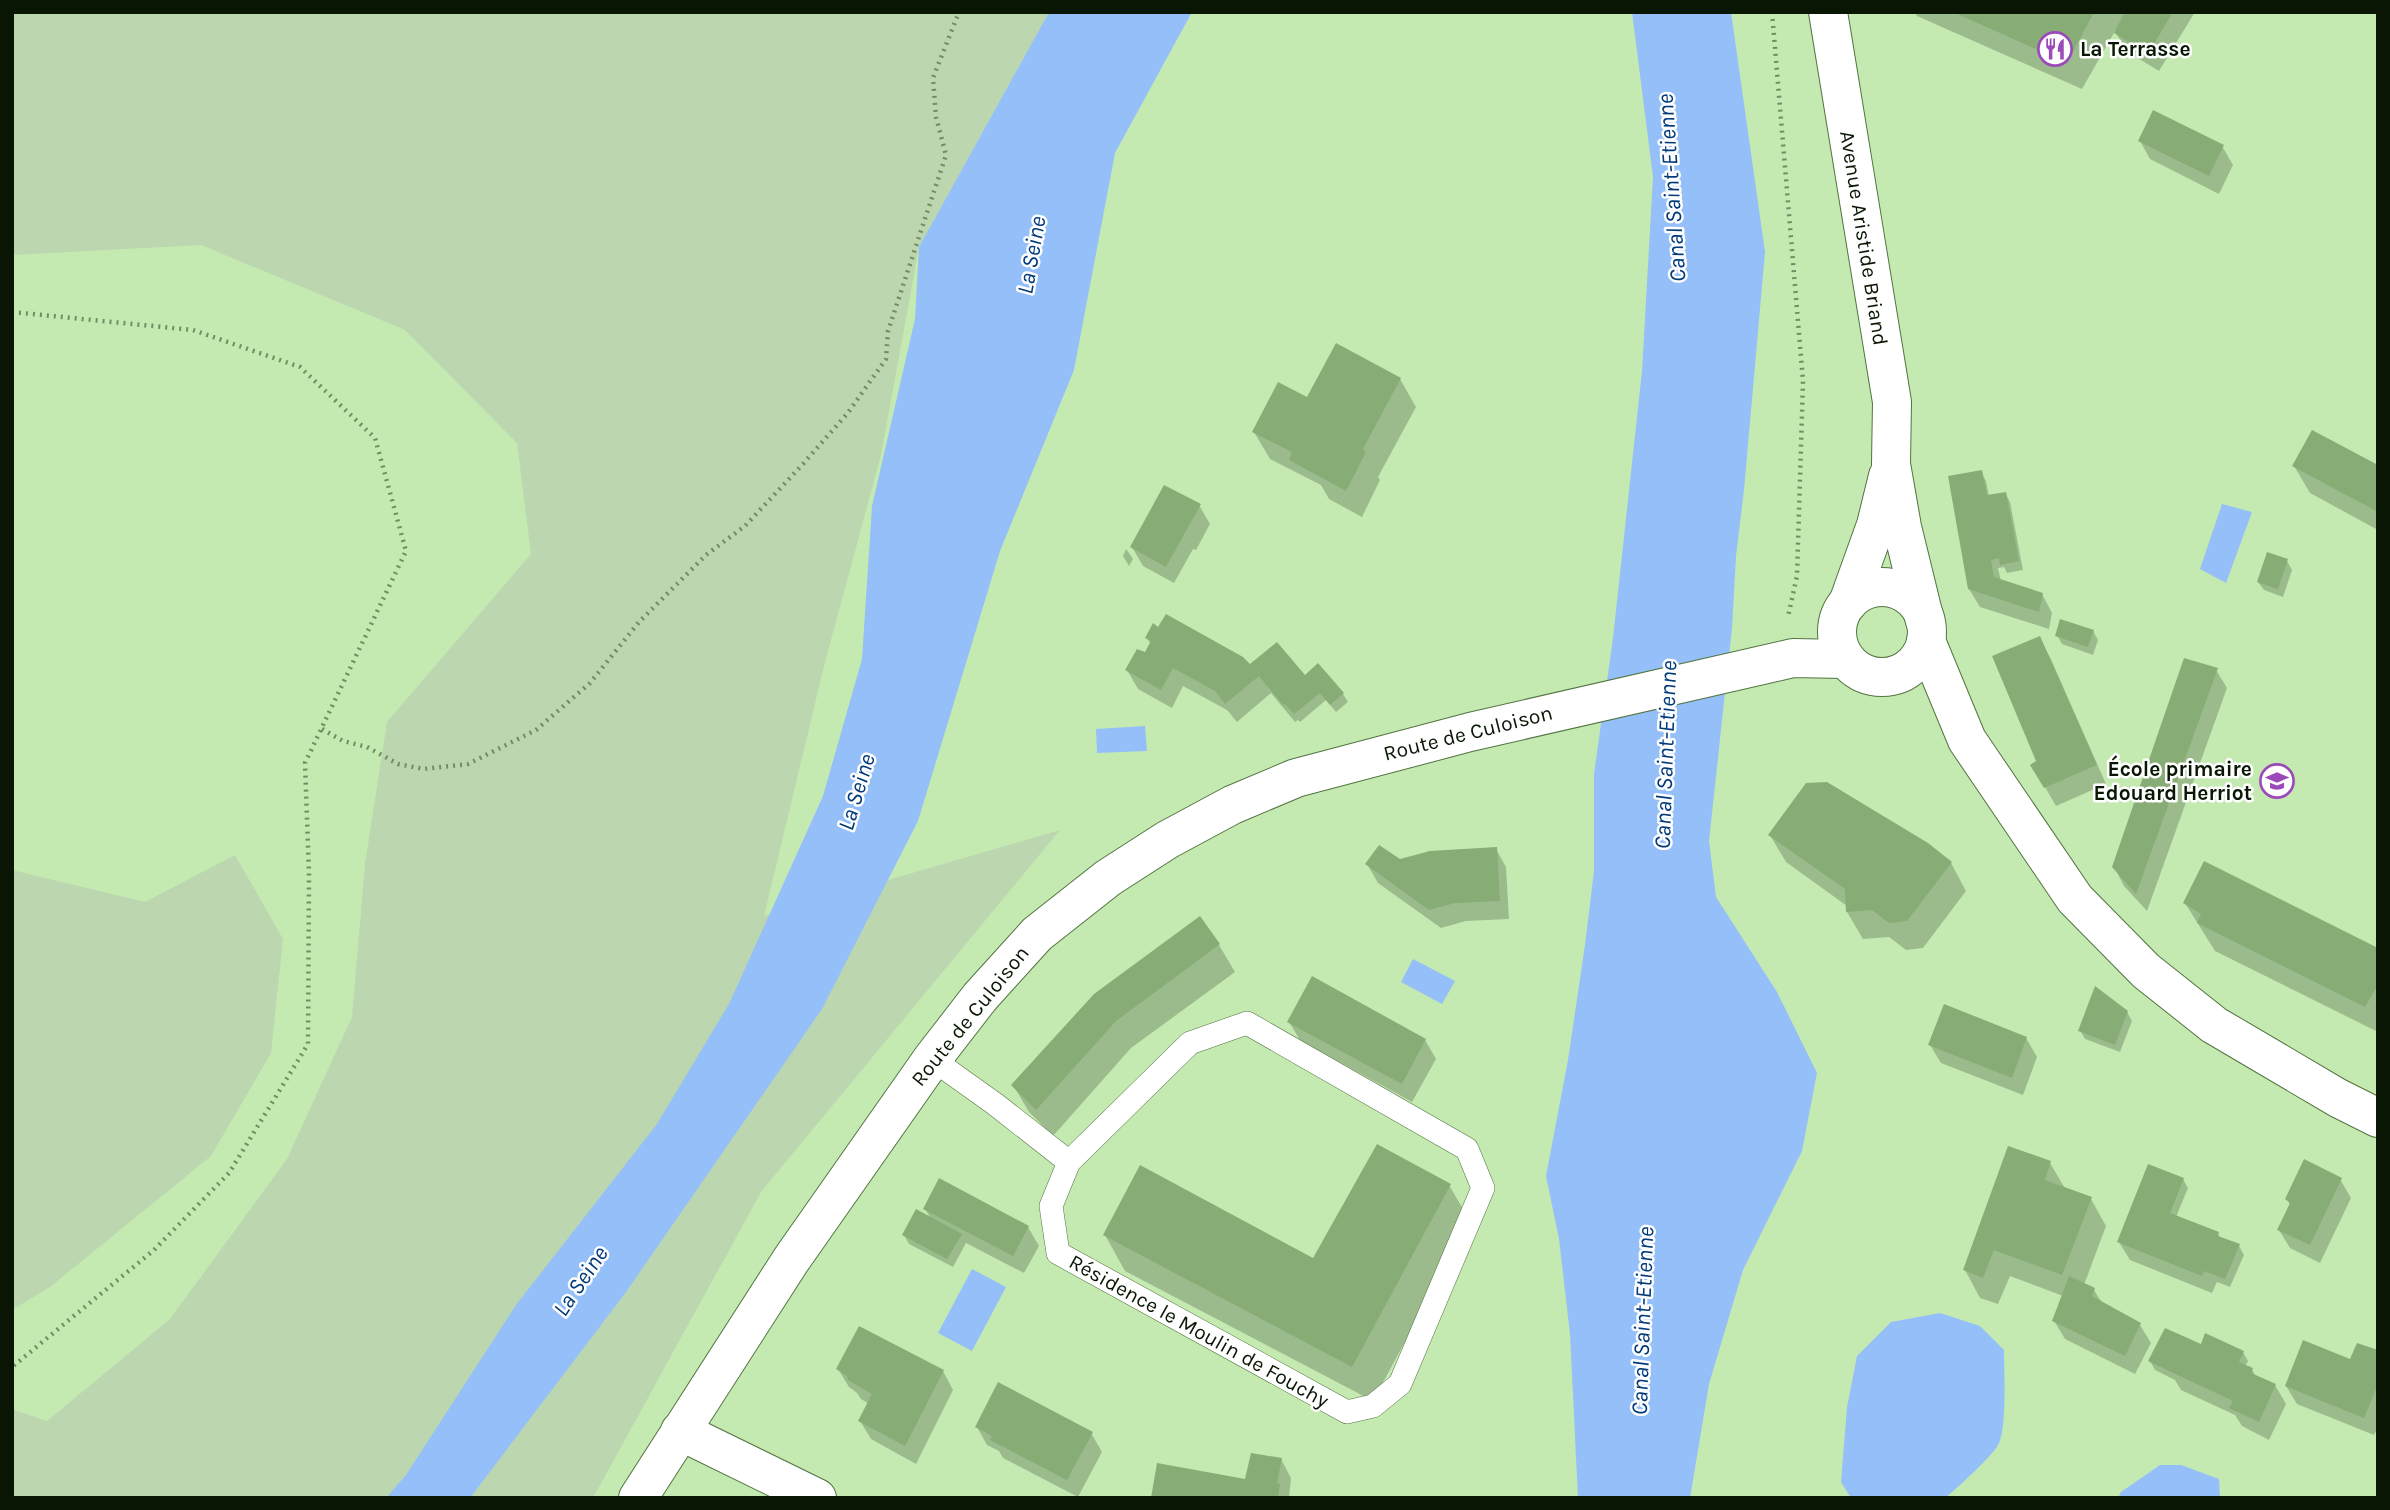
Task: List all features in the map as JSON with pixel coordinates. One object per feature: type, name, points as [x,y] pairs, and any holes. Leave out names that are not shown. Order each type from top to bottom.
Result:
[{"type":"street","name":"Avenue Aristide Briand","points":[[1828,12],[1892,401],[1891,464],[1925,631]]},
{"type":"street","name":"Avenue Aristide Briand","points":[[1845,659],[1837,638],[1843,610],[1876,525],[1891,464]]},
{"type":"street","name":"Avenue Aristide Briand","points":[[1843,610],[1869,589],[1885,587],[1907,595],[1917,606],[1967,740],[2075,899],[2146,971],[2214,1025],[2338,1098],[2378,1118]]},
{"type":"street","name":"Route de Culoison","points":[[1784,661],[1843,610]]},
{"type":"street","points":[[1845,659],[1863,674],[1892,676],[1913,664],[1919,657],[1925,631]]},
{"type":"street","name":"Route de Culoison","points":[[638,1498],[799,1250],[932,1059],[980,997],[1037,934],[1108,878],[1167,840],[1232,805],[1296,778],[1393,751],[1563,710],[1784,661],[1845,659]]},
{"type":"street","name":"Avenue Aristide Briand","points":[[1892,676],[1967,740]]},
{"type":"street","points":[[680,1431],[817,1498]]},
{"type":"lane","name":"Résidence le Moulin de Fouchy","points":[[1247,1023],[1467,1149],[1483,1188],[1400,1384],[1373,1406],[1347,1412],[1058,1253],[1051,1206],[1069,1163],[1190,1043],[1247,1023]]},
{"type":"lane","points":[[932,1059],[995,1104],[1069,1163]]},
{"type":"path","points":[[322,729],[343,741],[367,747],[398,764],[424,769],[468,764],[536,730],[590,683],[639,622],[706,555],[745,526],[803,464],[847,414],[886,359],[888,331],[946,155],[936,117],[933,78],[958,12]]},
{"type":"path","points":[[1772,12],[1803,381],[1797,576],[1784,631],[1784,661]]},
{"type":"path","points":[[12,312],[192,330],[300,367],[375,438],[406,551],[305,764],[309,873],[308,1044],[229,1173],[154,1250],[12,1367]]},
{"type":"green space","points":[[1049,12],[919,247],[881,455],[824,666],[764,916],[1060,830],[761,1192],[593,1498],[12,1498],[12,1409],[47,1421],[170,1319],[287,1159],[352,1017],[365,864],[387,722],[531,554],[517,443],[405,330],[201,245],[12,255],[12,13]]},
{"type":"green space","points":[[235,855],[283,939],[271,1053],[211,1156],[50,1287],[12,1310],[12,870],[145,902]]},
{"type":"water","name":"La Seine","points":[[1049,12],[1192,12],[1115,153],[1074,370],[1000,551],[918,821],[822,1009],[626,1292],[470,1498],[386,1498],[406,1475],[516,1305],[657,1124],[729,1004],[823,796],[862,659],[872,506],[915,319],[919,247]]},
{"type":"water","name":"Canal Saint-Etienne","points":[[1632,12],[1731,12],[1765,252],[1736,556],[1732,628],[1709,841],[1716,897],[1777,992],[1817,1073],[1802,1151],[1743,1270],[1709,1384],[1690,1498],[1578,1498],[1570,1334],[1559,1239],[1546,1176],[1568,1060],[1594,871],[1594,774],[1613,638],[1642,371],[1653,177]]},
{"type":"water","points":[[2222,504],[2252,512],[2226,583],[2200,569]]},
{"type":"water","points":[[1145,726],[1147,751],[1097,753],[1096,729]]},
{"type":"water","points":[[1413,959],[1455,981],[1442,1004],[1401,982]]},
{"type":"water","points":[[972,1269],[1006,1287],[972,1351],[938,1333]]},
{"type":"water","points":[[1940,1313],[1980,1326],[2004,1350],[2004,1412],[1999,1443],[1983,1463],[1945,1498],[1851,1498],[1841,1482],[1847,1407],[1857,1356],[1891,1322]]},
{"type":"water","points":[[2160,1465],[2181,1465],[2219,1479],[2220,1498],[2118,1498],[2121,1492]]},
{"type":"building","name":"La Terrasse","points":[[1953,12],[2094,12],[2067,63]]},
{"type":"building","points":[[2125,12],[2173,12],[2148,54],[2114,33]]},
{"type":"building","points":[[2153,110],[2224,145],[2209,176],[2138,141]]},
{"type":"building","points":[[1336,343],[1401,378],[1363,449],[1366,452],[1346,491],[1289,460],[1292,452],[1252,432],[1278,382],[1307,397]]},
{"type":"building","points":[[2312,430],[2378,465],[2378,512],[2292,466]]},
{"type":"building","points":[[1982,470],[1987,495],[2006,492],[2019,561],[2000,565],[1999,558],[1991,560],[1994,577],[2043,593],[2039,612],[1968,589],[1948,476]]},
{"type":"building","points":[[1164,485],[1201,504],[1166,567],[1130,547]]},
{"type":"building","points":[[2267,552],[2288,559],[2278,589],[2257,582]]},
{"type":"building","points":[[1166,614],[1243,657],[1250,664],[1277,642],[1305,675],[1318,663],[1344,693],[1330,705],[1320,693],[1294,714],[1259,676],[1225,704],[1215,691],[1173,668],[1161,690],[1125,670],[1137,649],[1145,652],[1151,641],[1145,638],[1153,623],[1158,627]]},
{"type":"building","points":[[2060,619],[2094,630],[2088,647],[2055,636]]},
{"type":"building","points":[[2040,636],[2097,765],[2044,788],[2030,765],[2036,761],[1992,656]]},
{"type":"building","points":[[2184,658],[2218,668],[2136,894],[2112,867]]},
{"type":"building","points":[[1827,782],[1928,843],[1952,862],[1907,921],[1889,923],[1872,910],[1846,912],[1845,889],[1768,835],[1806,783]]},
{"type":"building","points":[[1379,845],[1400,859],[1430,851],[1497,847],[1500,901],[1455,903],[1429,910],[1365,864]]},
{"type":"building","points":[[2204,861],[2378,948],[2378,985],[2365,1007],[2197,923],[2201,914],[2183,903]]},
{"type":"building","points":[[1200,916],[1220,944],[1116,1021],[1036,1110],[1011,1085],[1094,994]]},
{"type":"building","points":[[1312,976],[1426,1039],[1402,1084],[1287,1022]]},
{"type":"building","points":[[2095,986],[2128,1011],[2115,1045],[2078,1031]]},
{"type":"building","points":[[1944,1004],[2027,1037],[2012,1078],[1928,1045]]},
{"type":"building","points":[[1377,1144],[1451,1184],[1352,1367],[1103,1235],[1140,1165],[1313,1258]]},
{"type":"building","points":[[2008,1146],[2051,1161],[2045,1180],[2092,1197],[2062,1275],[1994,1250],[1983,1278],[1963,1270]]},
{"type":"building","points":[[2304,1159],[2342,1178],[2310,1245],[2277,1230],[2290,1203],[2285,1199]]},
{"type":"building","points":[[2148,1164],[2184,1178],[2170,1213],[2219,1232],[2218,1236],[2240,1244],[2225,1279],[2204,1271],[2202,1276],[2117,1242]]},
{"type":"building","points":[[939,1178],[1029,1226],[1013,1256],[923,1209]]},
{"type":"building","points":[[916,1209],[962,1234],[947,1259],[902,1235]]},
{"type":"building","points":[[2069,1276],[2095,1288],[2092,1296],[2141,1323],[2125,1356],[2052,1321]]},
{"type":"building","points":[[859,1326],[944,1370],[905,1446],[858,1421],[872,1394],[848,1380],[847,1376],[836,1369]]},
{"type":"building","points":[[2165,1328],[2201,1344],[2205,1333],[2244,1351],[2239,1362],[2253,1368],[2251,1373],[2276,1384],[2259,1422],[2229,1408],[2233,1401],[2148,1361]]},
{"type":"building","points":[[2303,1340],[2350,1359],[2357,1343],[2378,1350],[2378,1384],[2364,1418],[2285,1386]]},
{"type":"building","points":[[998,1382],[1093,1432],[1067,1480],[990,1440],[992,1436],[975,1427]]},
{"type":"building","points":[[1251,1453],[1282,1458],[1277,1483],[1280,1484],[1278,1498],[1151,1498],[1157,1463],[1245,1479]]},
{"type":"place","name":"La Terrasse","points":[[2055,49]]},
{"type":"place","name":"École primaire Edouard Herriot","points":[[2277,781]]}]
